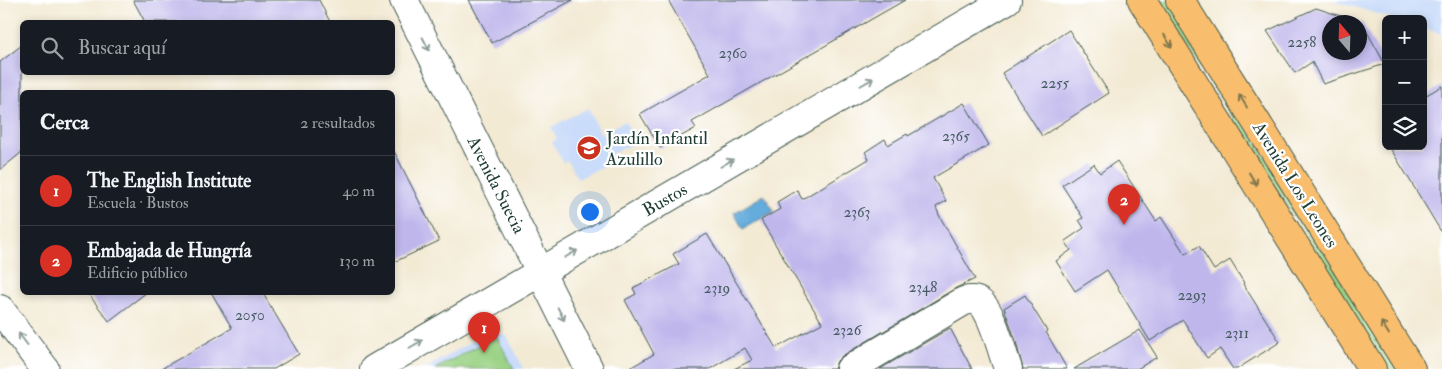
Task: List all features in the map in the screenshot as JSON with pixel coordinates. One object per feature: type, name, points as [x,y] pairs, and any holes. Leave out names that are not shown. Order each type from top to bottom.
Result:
[{"type":"main road","name":"Avenida Los Leones","points":[[1142,0],[1368,368]]},
{"type":"main road","name":"Avenida Los Leones","points":[[1180,0],[1411,369]]},
{"type":"street","name":"Avenida Suecia","points":[[404,0],[589,369]]},
{"type":"street","name":"Bustos","points":[[374,369],[1007,0]]},
{"type":"street","points":[[850,369],[964,302],[971,300],[980,302],[988,310],[1008,369]]},
{"type":"street","points":[[0,309],[45,369]]},
{"type":"shaded area","points":[[1332,0],[1442,0],[1442,34],[1427,29],[1427,15],[1382,16]]},
{"type":"shaded area","name":"Jardín Infantil Azulillo","points":[[588,108],[601,134],[625,121],[636,142],[610,155],[613,161],[578,179],[568,161],[563,163],[552,142],[557,139],[551,127]]},
{"type":"shaded area","points":[[491,330],[507,336],[524,369],[425,369]]},
{"type":"green space","points":[[1159,0],[1168,0],[1397,369],[1388,369]]},
{"type":"green space","points":[[496,336],[514,369],[435,369]]},
{"type":"water","points":[[764,195],[774,211],[743,229],[734,213]]},
{"type":"building","points":[[133,0],[319,0],[329,20],[144,20]]},
{"type":"building","points":[[469,0],[573,0],[492,43]]},
{"type":"building","points":[[668,0],[905,0],[692,122],[696,128],[660,148],[640,114],[710,74]]},
{"type":"building","points":[[1316,8],[1338,15],[1322,15],[1322,60],[1367,60],[1367,32],[1382,59],[1382,65],[1323,84],[1312,62],[1295,73],[1267,31]]},
{"type":"building","points":[[1069,30],[1109,93],[1042,136],[1002,73]]},
{"type":"building","points":[[20,47],[22,90],[20,90],[20,154],[0,170],[0,62]]},
{"type":"building","points":[[1442,86],[1442,233],[1391,150],[1427,150],[1427,95]]},
{"type":"building","points":[[964,103],[989,145],[933,178],[946,201],[936,207],[939,215],[975,279],[956,288],[842,356],[837,361],[834,369],[734,369],[752,360],[745,348],[710,369],[628,369],[654,354],[625,300],[636,294],[633,288],[679,264],[673,254],[707,234],[776,348],[822,323],[761,220],[780,209],[777,202],[797,190],[802,199],[869,159],[865,152],[885,139],[888,145],[907,134],[908,136]]},
{"type":"building","points":[[395,153],[439,241],[395,262]]},
{"type":"building","points":[[1117,161],[1156,221],[1161,217],[1185,254],[1199,246],[1214,270],[1230,260],[1280,342],[1237,369],[1233,369],[1220,349],[1207,358],[1183,320],[1150,341],[1107,270],[1075,291],[1056,261],[1071,250],[1065,241],[1084,228],[1079,220],[1083,218],[1062,185],[1094,164],[1100,173]]},
{"type":"building","points":[[89,295],[143,295],[109,321]]},
{"type":"building","points":[[213,295],[264,295],[299,354],[274,369],[161,369],[232,328]]},
{"type":"building","points":[[1025,295],[1067,369],[1023,369],[1015,338],[1004,308]]},
{"type":"building","points":[[950,328],[972,369],[880,369]]},
{"type":"building","points":[[1140,330],[1157,357],[1137,369],[1074,369]]},
{"type":"place","name":"Jardín Infantil Azulillo","points":[[589,148]]},
{"type":"place","name":"Embajada de Hungría","points":[[1124,225]]},
{"type":"place","name":"The English Institute","points":[[484,353]]}]
